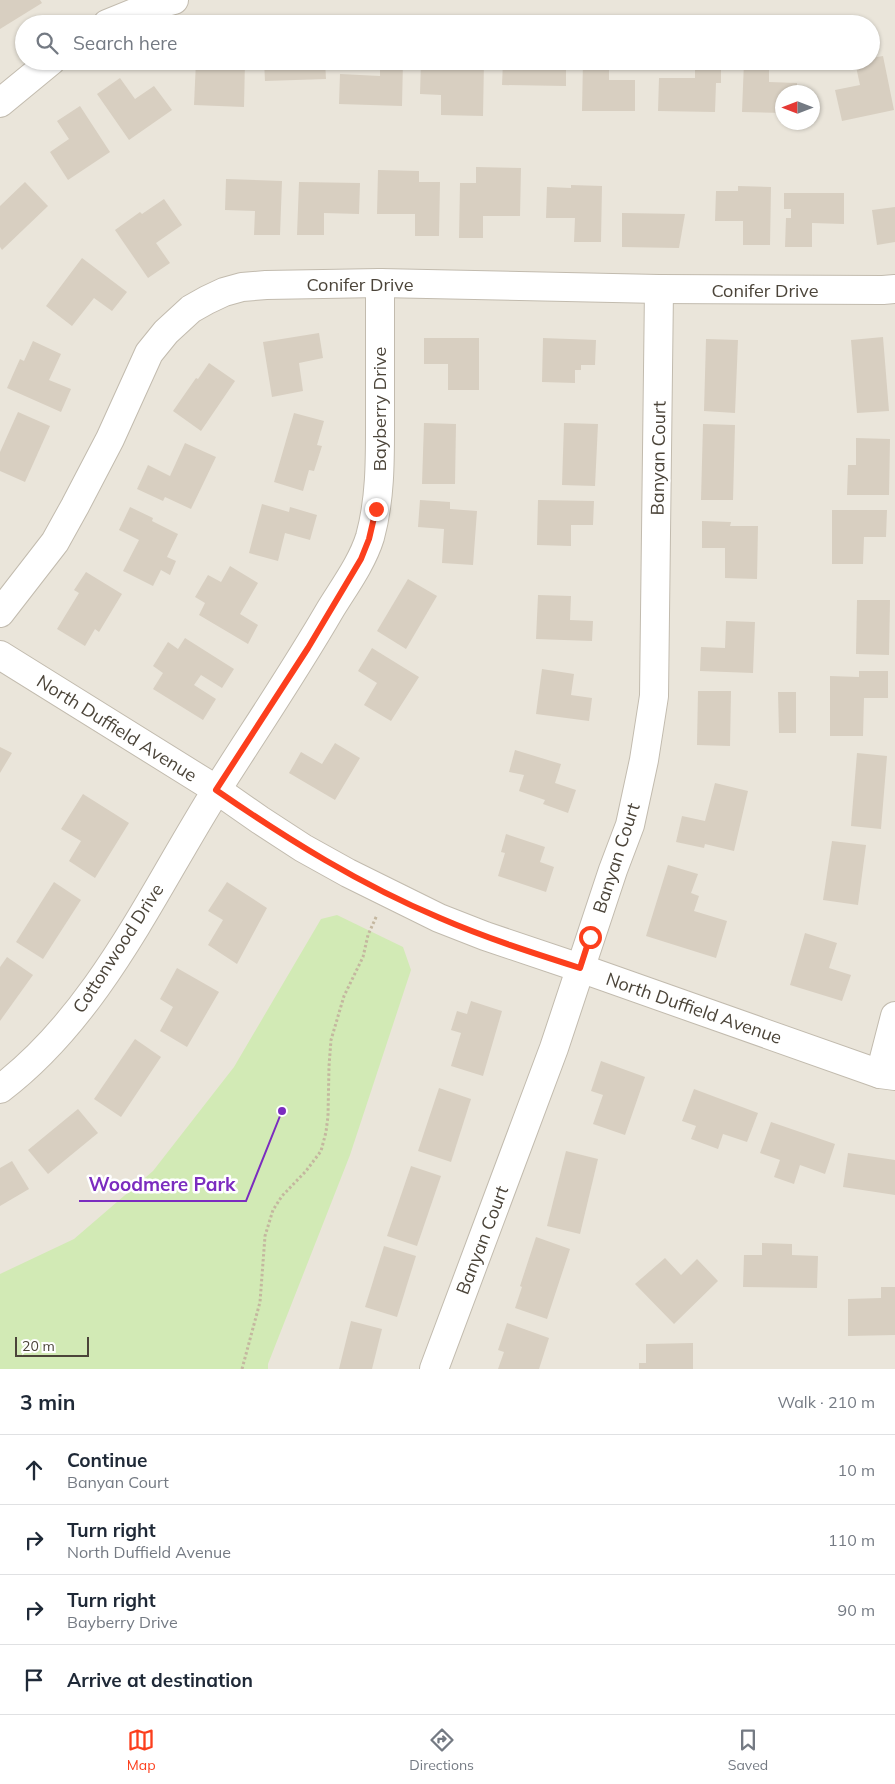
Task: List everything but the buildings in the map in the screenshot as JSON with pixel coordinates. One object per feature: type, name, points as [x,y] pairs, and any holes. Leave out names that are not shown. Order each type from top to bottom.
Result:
[{"type":"street","points":[[129,15],[151,6],[174,0]]},
{"type":"street","points":[[0,103],[40,70]]},
{"type":"street","name":"Conifer Drive","points":[[3,609],[55,542],[76,506],[110,440],[149,353],[166,332],[191,309],[207,300],[242,287],[380,283],[660,289],[895,289]]},
{"type":"street","name":"Bayberry Drive","points":[[216,790],[308,648],[361,559],[369,539],[376,509],[380,472],[380,283]]},
{"type":"street","name":"Banyan Court","points":[[434,1369],[554,1048],[613,870],[630,825],[644,760],[654,696],[660,289]]},
{"type":"street","name":"North Duffield Avenue","points":[[0,655],[216,790],[304,848],[386,893],[439,918],[485,936],[888,1075]]},
{"type":"street","name":"Cottonwood Drive","points":[[0,1089],[21,1073],[50,1044],[80,1008],[124,946],[216,790]]},
{"type":"street","points":[[888,1075],[895,1016]]},
{"type":"path","points":[[242,1369],[260,1302],[265,1236],[270,1219],[273,1210],[282,1196],[306,1171],[321,1151],[328,1116],[331,1040],[344,996],[362,958],[368,935],[386,893]]},
{"type":"shaded area","points":[[0,0],[895,0],[895,1369],[0,1369]]},
{"type":"green space","points":[[337,915],[403,947],[411,970],[350,1155],[268,1364],[268,1369],[0,1369],[0,1274],[74,1239],[153,1171],[234,1067],[321,919]]},
{"type":"place","name":"Woodmere Park","points":[[282,1111]]},
{"type":"route","points":[[376,509],[369,539],[361,559],[308,648],[216,790],[304,848],[348,873],[439,918],[532,953],[580,968],[590,937]]}]
